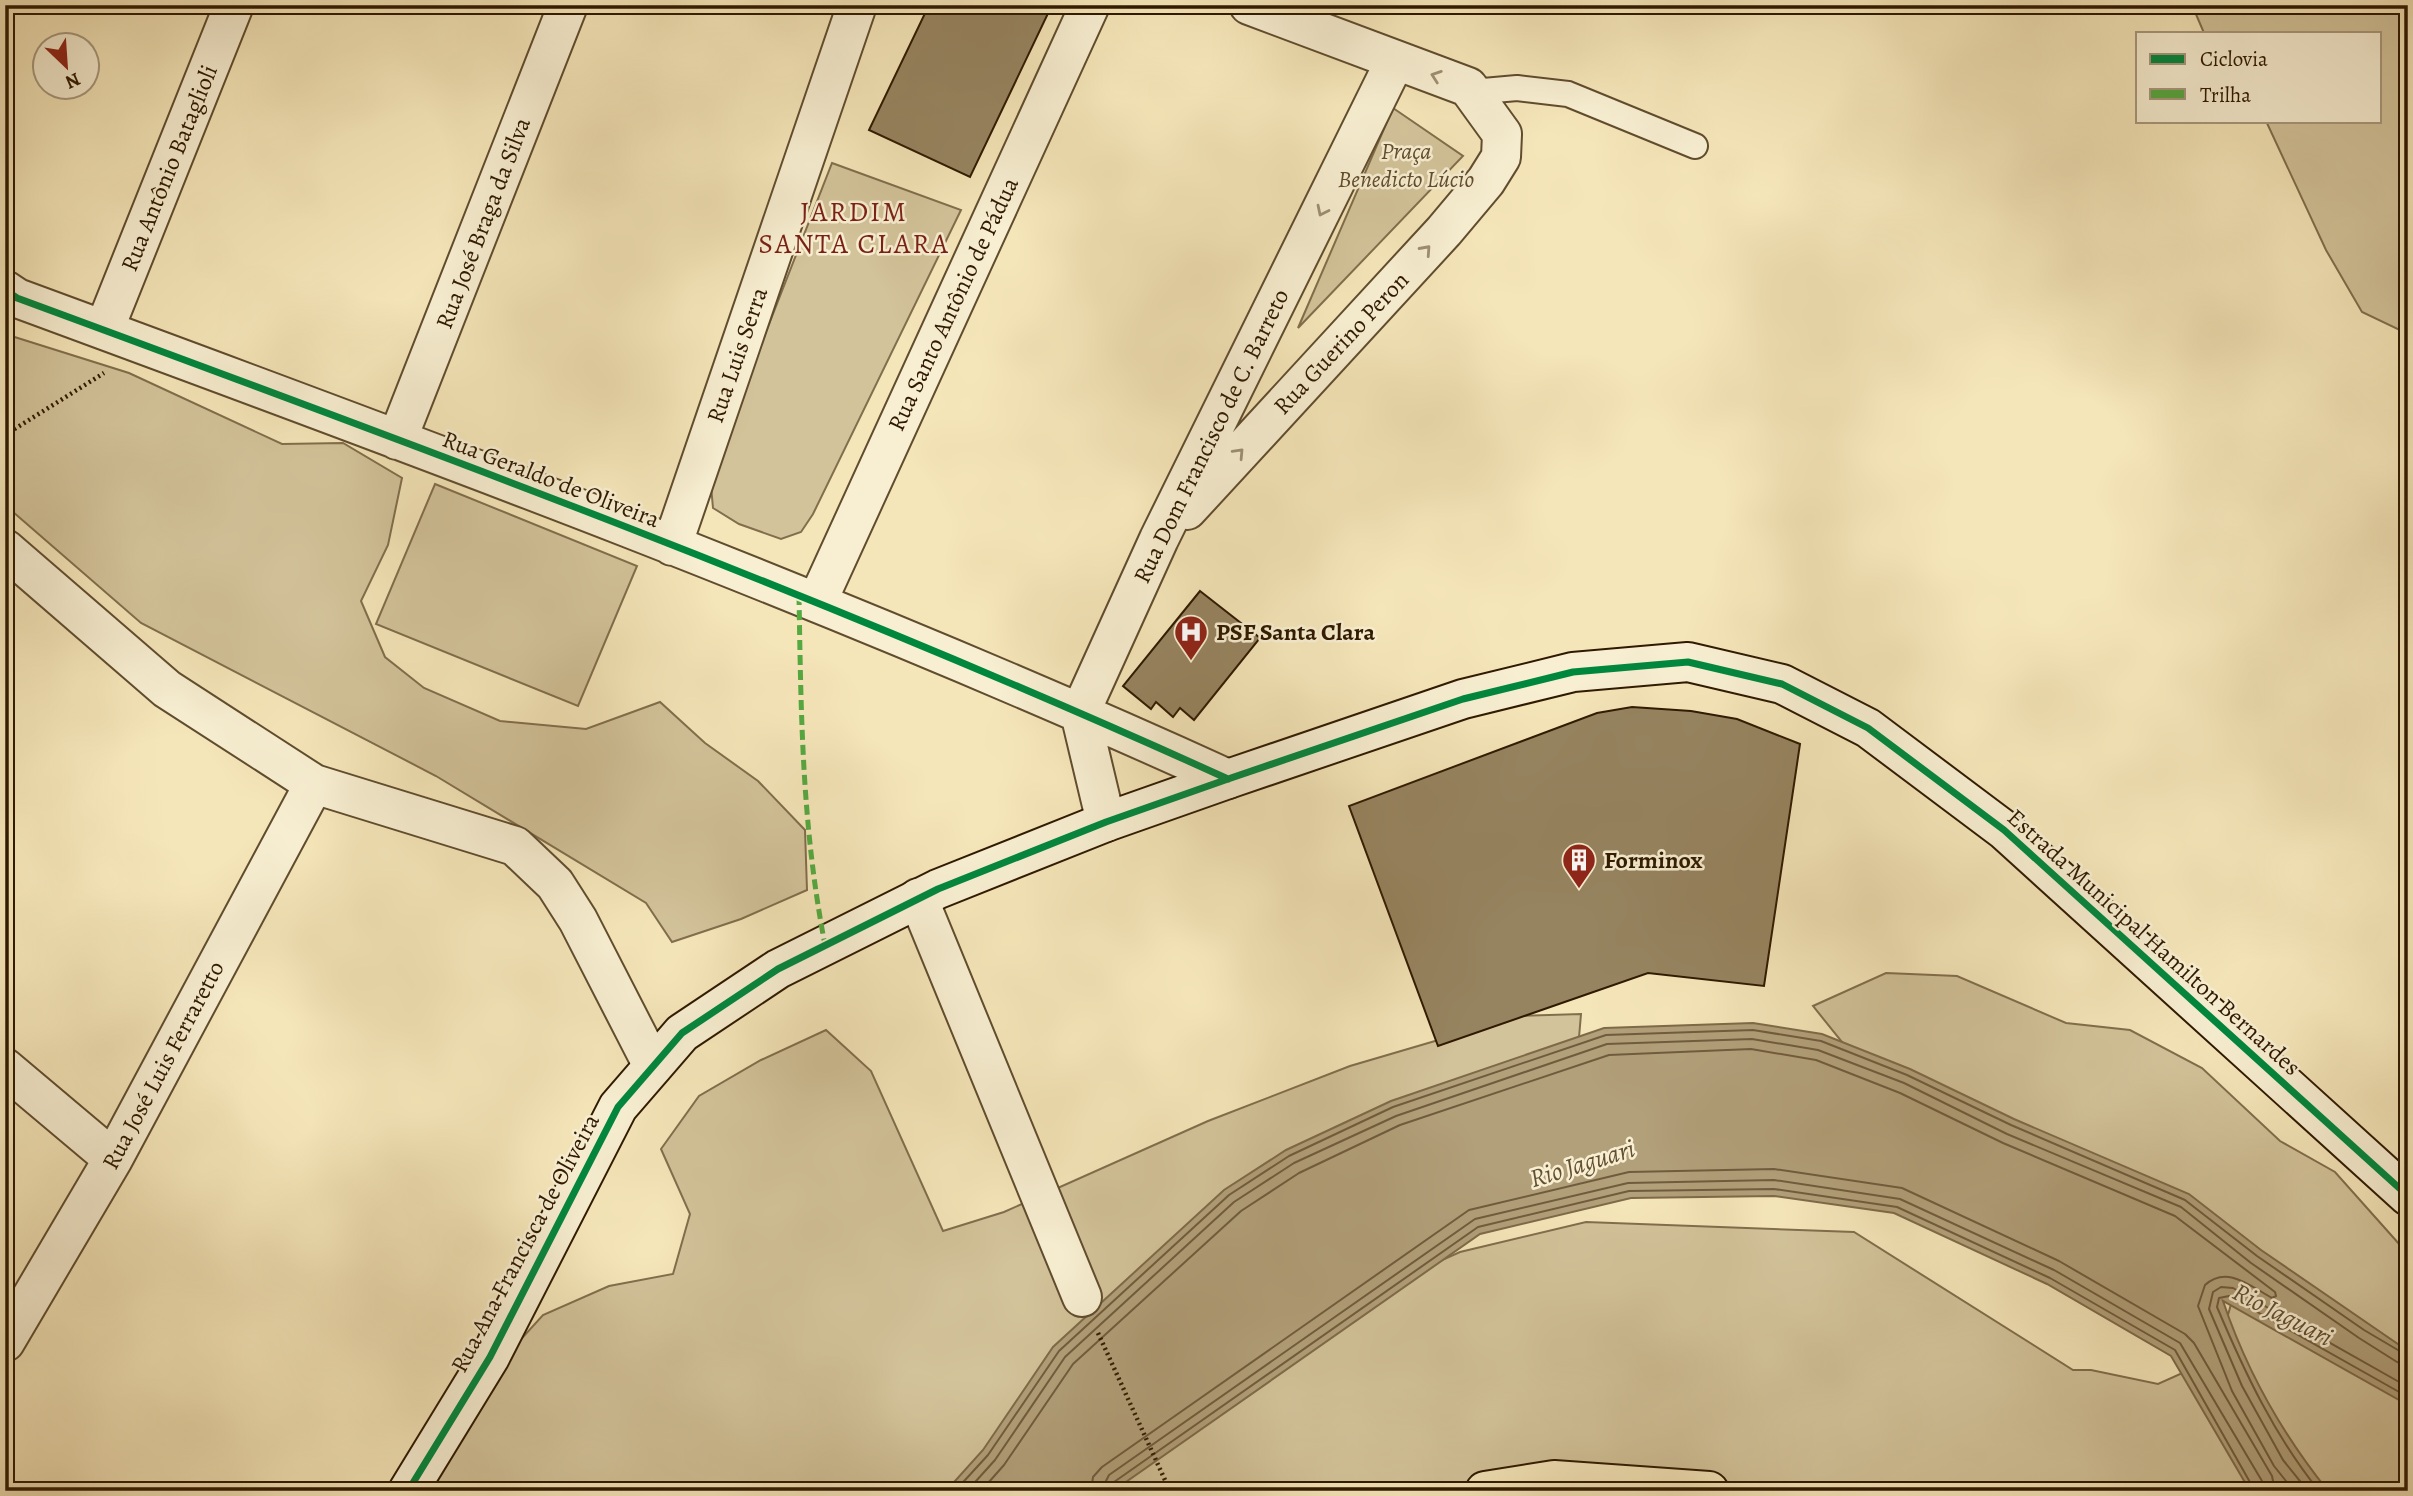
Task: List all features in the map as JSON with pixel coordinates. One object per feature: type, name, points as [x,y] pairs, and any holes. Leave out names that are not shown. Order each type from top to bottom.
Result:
[{"type":"main road","points":[[1485,1491],[1553,1480],[1709,1491]]},
{"type":"street","name":"Rua Antônio Bataglioli","points":[[104,330],[234,5]]},
{"type":"street","name":"Rua José Braga da Silva","points":[[397,440],[568,5]]},
{"type":"street","name":"Rua Luis Serra","points":[[672,546],[857,5]]},
{"type":"street","name":"Rua Santo Antônio de Pádua","points":[[817,602],[1090,5]]},
{"type":"street","points":[[1248,5],[1468,87],[1472,92]]},
{"type":"street","name":"Rua Dom Francisco de C. Barreto","points":[[1080,713],[1160,539],[1395,61]]},
{"type":"street","name":"Rua Guerino Peron","points":[[1160,539],[1346,339],[1486,181],[1501,157],[1502,134],[1472,92]]},
{"type":"street","name":"Rua Geraldo de Oliveira","points":[[5,290],[16,298],[397,440],[817,602],[1228,779]]},
{"type":"street","points":[[5,549],[167,689],[314,784],[515,846],[555,884],[578,920],[653,1066]]},
{"type":"street","name":"Estrada Municipal Hamilton Bernardes","points":[[1106,822],[1463,699],[1573,672],[1688,662],[1782,684],[1868,728],[2004,831],[2408,1196]]},
{"type":"street","points":[[1080,713],[1106,822]]},
{"type":"street","name":"Rua José Luis Ferraretto","points":[[5,1342],[113,1159],[314,784]]},
{"type":"street","name":"Rua Ana Francisca de Oliveira","points":[[408,1491],[490,1356],[618,1107],[682,1033],[778,970],[918,898],[1106,822]]},
{"type":"street","points":[[918,898],[1082,1297]]},
{"type":"street","points":[[5,1068],[113,1159]]},
{"type":"lane","points":[[1472,92],[1517,88],[1568,94],[1695,146]]},
{"type":"path","points":[[5,435],[146,346]]},
{"type":"path","points":[[1102,1342],[1170,1491]]},
{"type":"green space","points":[[2192,5],[2408,5],[2408,334],[2362,312],[2326,250],[2266,122],[2382,122],[2382,32],[2204,32]]},
{"type":"green space","name":"Praça Benedicto Lúcio","points":[[1393,108],[1463,156],[1298,328]]},
{"type":"green space","points":[[832,163],[961,210],[813,514],[801,532],[781,539],[739,524],[713,508],[710,475]]},
{"type":"green space","points":[[5,334],[129,373],[282,444],[343,443],[402,478],[388,545],[361,601],[385,657],[424,688],[500,721],[586,729],[660,702],[705,743],[758,781],[805,830],[807,890],[741,919],[672,942],[646,903],[436,776],[141,623],[5,505]]},
{"type":"green space","points":[[435,484],[637,566],[578,706],[376,624]]},
{"type":"green space","points":[[1886,973],[1957,976],[2066,1023],[2130,1030],[2202,1068],[2280,1141],[2335,1172],[2408,1254],[2408,1491],[1922,1491],[1911,1487],[1820,1491],[1031,1491],[1249,1347],[1460,1252],[1586,1222],[1854,1232],[2073,1370],[2091,1370],[2158,1384],[2216,1358],[2233,1297],[1854,1057],[1813,1006]]},
{"type":"green space","points":[[1581,1014],[1574,1096],[957,1491],[420,1491],[502,1360],[543,1315],[609,1286],[673,1274],[690,1214],[661,1149],[699,1096],[761,1060],[826,1030],[871,1071],[943,1231],[1004,1212],[1208,1121],[1350,1066],[1520,1016]]},
{"type":"water","name":"Rio Jaguari","points":[[1753,1023],[1822,1034],[1910,1069],[2014,1119],[2189,1194],[2261,1250],[2408,1351],[2408,1405],[2223,1301],[2243,1352],[2267,1400],[2328,1491],[2250,1491],[2171,1356],[2047,1284],[1894,1213],[1774,1196],[1631,1198],[1480,1234],[1113,1491],[946,1491],[983,1450],[1053,1347],[1224,1190],[1286,1150],[1391,1101],[1604,1028]]},
{"type":"building","points":[[929,5],[1052,5],[970,177],[869,130]]},
{"type":"building","name":"PSF Santa Clara","points":[[1200,591],[1260,638],[1194,720],[1180,708],[1173,717],[1156,702],[1151,709],[1123,686]]},
{"type":"building","name":"Forminox","points":[[1632,707],[1691,711],[1737,719],[1800,744],[1764,986],[1648,973],[1438,1046],[1349,806],[1597,713]]},
{"type":"marked path","points":[[799,595],[807,814],[825,945]]},
{"type":"cycle path","points":[[5,290],[17,298],[475,469],[779,587],[1079,713],[1228,779]]},
{"type":"cycle path","points":[[408,1491],[490,1357],[618,1107],[682,1033],[778,969],[938,889],[1106,822],[1228,779],[1463,699],[1573,672],[1688,662],[1782,684],[1868,728],[2004,830],[2408,1196]]},
{"type":"place","name":"PSF Santa Clara","points":[[1191,662]]},
{"type":"place","name":"Forminox","points":[[1579,890]]},
{"type":"district","name":"JARDIM SANTA CLARA","points":[[854,227]]}]
